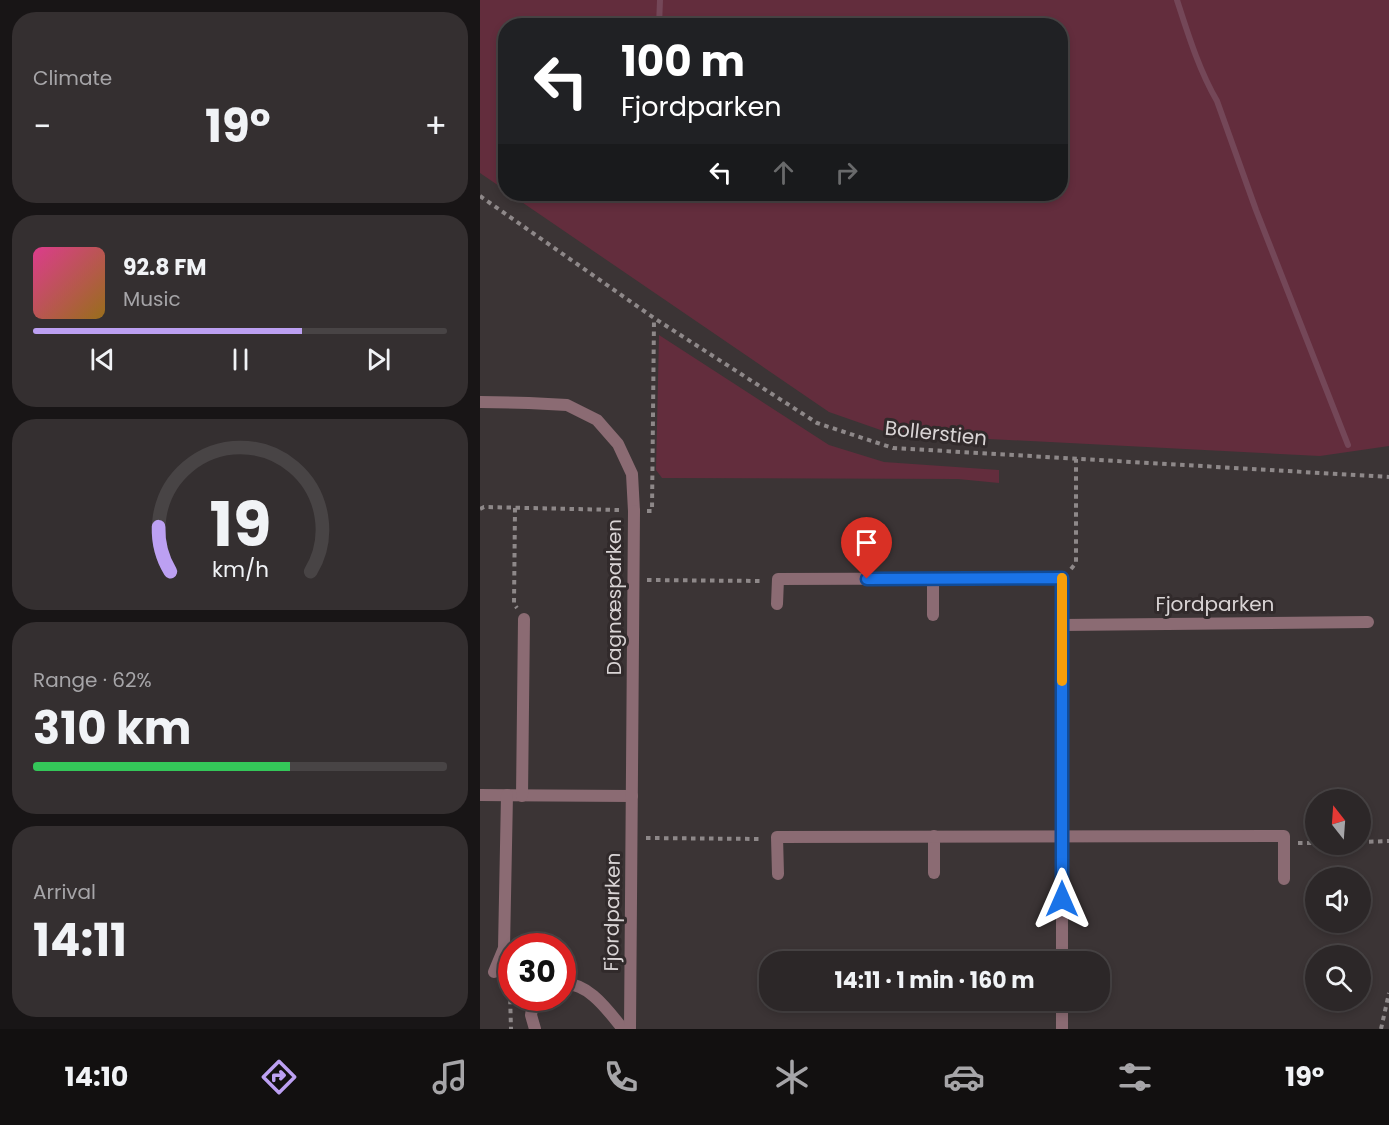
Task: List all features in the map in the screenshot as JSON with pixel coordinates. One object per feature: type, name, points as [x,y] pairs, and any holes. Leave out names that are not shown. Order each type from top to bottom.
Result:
[{"type":"street","name":"Dagnæsparken","points":[[480,402],[567,405],[597,420],[618,444],[633,474],[632,796]]},
{"type":"street","points":[[777,604],[778,579],[1062,578],[1062,951]]},
{"type":"street","points":[[933,579],[933,615]]},
{"type":"street","points":[[522,796],[524,619]]},
{"type":"street","name":"Fjordparken","points":[[1062,625],[1368,622]]},
{"type":"street","points":[[480,795],[632,796]]},
{"type":"street","points":[[494,972],[504,948],[507,795]]},
{"type":"street","name":"Fjordparken","points":[[630,1029],[632,796]]},
{"type":"street","points":[[934,836],[934,873]]},
{"type":"street","points":[[778,874],[777,837],[1284,836],[1284,879]]},
{"type":"street","points":[[576,986],[588,991],[623,1029]]},
{"type":"street","points":[[532,1011],[535,1029]]},
{"type":"street","points":[[1062,1011],[1062,1029]]},
{"type":"path","name":"Bollerstien","points":[[480,196],[654,318],[817,423],[893,448],[1389,477]]},
{"type":"path","points":[[480,509],[484,507],[652,511],[654,318]]},
{"type":"path","points":[[1062,578],[1076,563],[1076,459]]},
{"type":"path","points":[[515,508],[514,604],[524,619]]},
{"type":"path","points":[[634,579],[762,581],[778,579]]},
{"type":"path","points":[[632,838],[777,837]]},
{"type":"path","points":[[1371,842],[1389,842]]},
{"type":"path","points":[[494,972],[510,994],[511,1029]]},
{"type":"path","points":[[1381,1029],[1389,993]]},
{"type":"shaded area","points":[[480,0],[1389,0],[1389,446],[1320,456],[892,434],[829,412],[520,201],[1068,201],[1068,18],[498,18],[498,185],[480,173]]},
{"type":"shaded area","points":[[659,335],[829,445],[884,462],[999,470],[999,483],[958,479],[662,478],[656,470]]},
{"type":"waterway","points":[[659,18],[660,0]]},
{"type":"waterway","points":[[1177,0],[1194,52],[1217,101],[1256,210],[1348,445]]},
{"type":"slow traffic","points":[[1062,578],[1062,681]]},
{"type":"route","points":[[867,579],[1062,578],[1062,899]]}]
